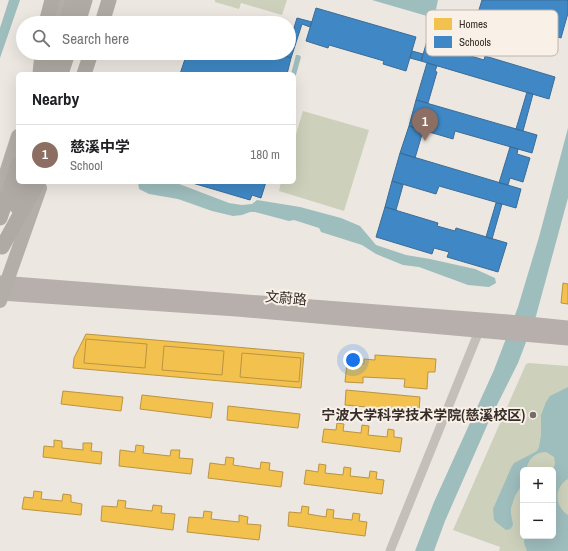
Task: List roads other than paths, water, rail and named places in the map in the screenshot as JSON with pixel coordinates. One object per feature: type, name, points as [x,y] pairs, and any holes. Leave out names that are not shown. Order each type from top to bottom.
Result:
[{"type":"highway","points":[[48,16],[52,0]]},
{"type":"highway","points":[[68,16],[73,0]]},
{"type":"highway","points":[[80,16],[85,0]]},
{"type":"highway","points":[[104,16],[109,0]]},
{"type":"highway","points":[[39,72],[42,60]]},
{"type":"highway","points":[[50,72],[54,60]]},
{"type":"highway","points":[[62,72],[66,60]]},
{"type":"highway","points":[[85,72],[89,60]]},
{"type":"highway","points":[[0,218],[16,171]]},
{"type":"highway","points":[[1,249],[24,184]]},
{"type":"highway","points":[[1,249],[37,184]]},
{"type":"main road","points":[[56,16],[62,0]]},
{"type":"main road","points":[[97,16],[103,0]]},
{"type":"main road","points":[[79,72],[83,60]]},
{"type":"main road","points":[[0,192],[16,142]]},
{"type":"main road","points":[[2,290],[41,184]]},
{"type":"main road","name":"文蔚路","points":[[2,290],[510,328],[568,340]]},
{"type":"main road","name":"文蔚路","points":[[2,290],[479,331],[510,328],[568,327]]},
{"type":"street","points":[[390,551],[479,331]]},
{"type":"water","points":[[9,0],[20,0],[0,58],[0,28]]},
{"type":"water","points":[[372,0],[438,0],[436,10],[426,10],[426,16]]},
{"type":"water","points":[[296,55],[299,55],[301,57],[296,75],[296,72],[292,72],[295,60],[296,60]]},
{"type":"water","points":[[568,128],[568,198],[536,316],[518,363],[489,421],[445,521],[434,551],[415,551],[434,502],[494,370],[518,307],[539,237]]},
{"type":"water","points":[[138,184],[179,184],[229,203],[242,205],[252,204],[257,200],[300,207],[341,218],[360,226],[376,245],[406,255],[475,269],[495,278],[496,283],[489,287],[468,285],[419,267],[403,265],[376,254],[362,245],[321,232],[319,228],[294,220],[289,221],[255,212],[233,216],[212,211],[178,199],[149,194],[139,189]]},
{"type":"water","points":[[568,387],[568,479],[563,482],[560,487],[558,492],[558,502],[563,511],[568,515],[568,551],[527,551],[524,539],[556,539],[556,467],[554,467],[554,457],[546,452],[538,454],[530,459],[527,467],[520,467],[520,488],[515,496],[511,508],[513,524],[510,529],[506,530],[494,520],[493,509],[514,463],[537,451],[541,435],[541,415],[550,396]]},
{"type":"place","name":"慈溪中学","points":[[425,141]]},
{"type":"place","name":"宁波大学科学技术学院(慈溪校区)","points":[[533,415]]}]
